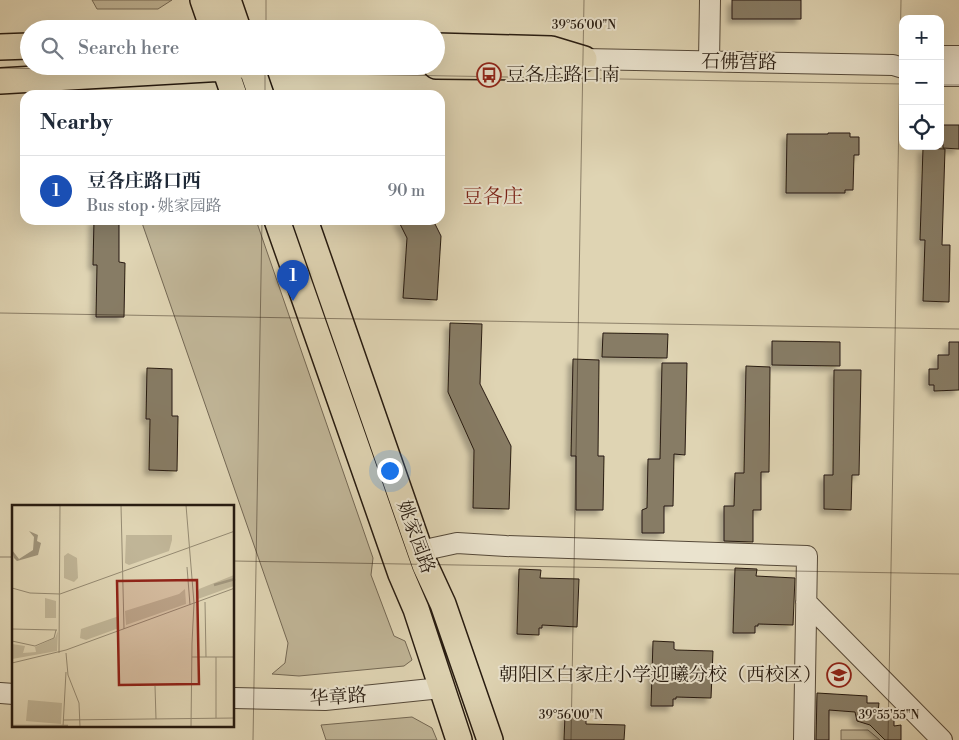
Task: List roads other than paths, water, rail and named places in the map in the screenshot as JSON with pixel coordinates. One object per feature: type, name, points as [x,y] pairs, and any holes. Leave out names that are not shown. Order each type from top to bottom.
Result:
[{"type":"main road","points":[[203,0],[210,20]]},
{"type":"main road","points":[[228,0],[235,20]]},
{"type":"main road","points":[[0,47],[20,46]]},
{"type":"main road","name":"石佛营路","points":[[445,46],[551,48],[584,59]]},
{"type":"main road","name":"石佛营路","points":[[445,66],[552,67],[584,59]]},
{"type":"main road","points":[[0,81],[98,75]]},
{"type":"main road","points":[[230,75],[233,90]]},
{"type":"main road","points":[[254,75],[259,90]]},
{"type":"main road","name":"姚家园路","points":[[279,225],[401,574],[416,609],[459,740]]},
{"type":"main road","name":"姚家园路","points":[[307,225],[420,551],[443,604],[490,740]]},
{"type":"street","points":[[709,62],[710,0]]},
{"type":"street","points":[[944,56],[959,56]]},
{"type":"street","name":"石佛营路","points":[[584,59],[899,65]]},
{"type":"street","points":[[944,76],[959,76]]},
{"type":"street","points":[[420,551],[457,543],[807,556],[804,740]]},
{"type":"street","points":[[806,602],[942,740]]},
{"type":"street","name":"华章路","points":[[235,698],[325,700],[441,688]]},
{"type":"place","name":"豆各庄路口南","points":[[489,75]]},
{"type":"place","name":"豆各庄路口西","points":[[293,301]]},
{"type":"place","name":"朝阳区白家庄小学迎曦分校（西校区）","points":[[839,675]]},
{"type":"district","name":"豆各庄","points":[[493,197]]}]
